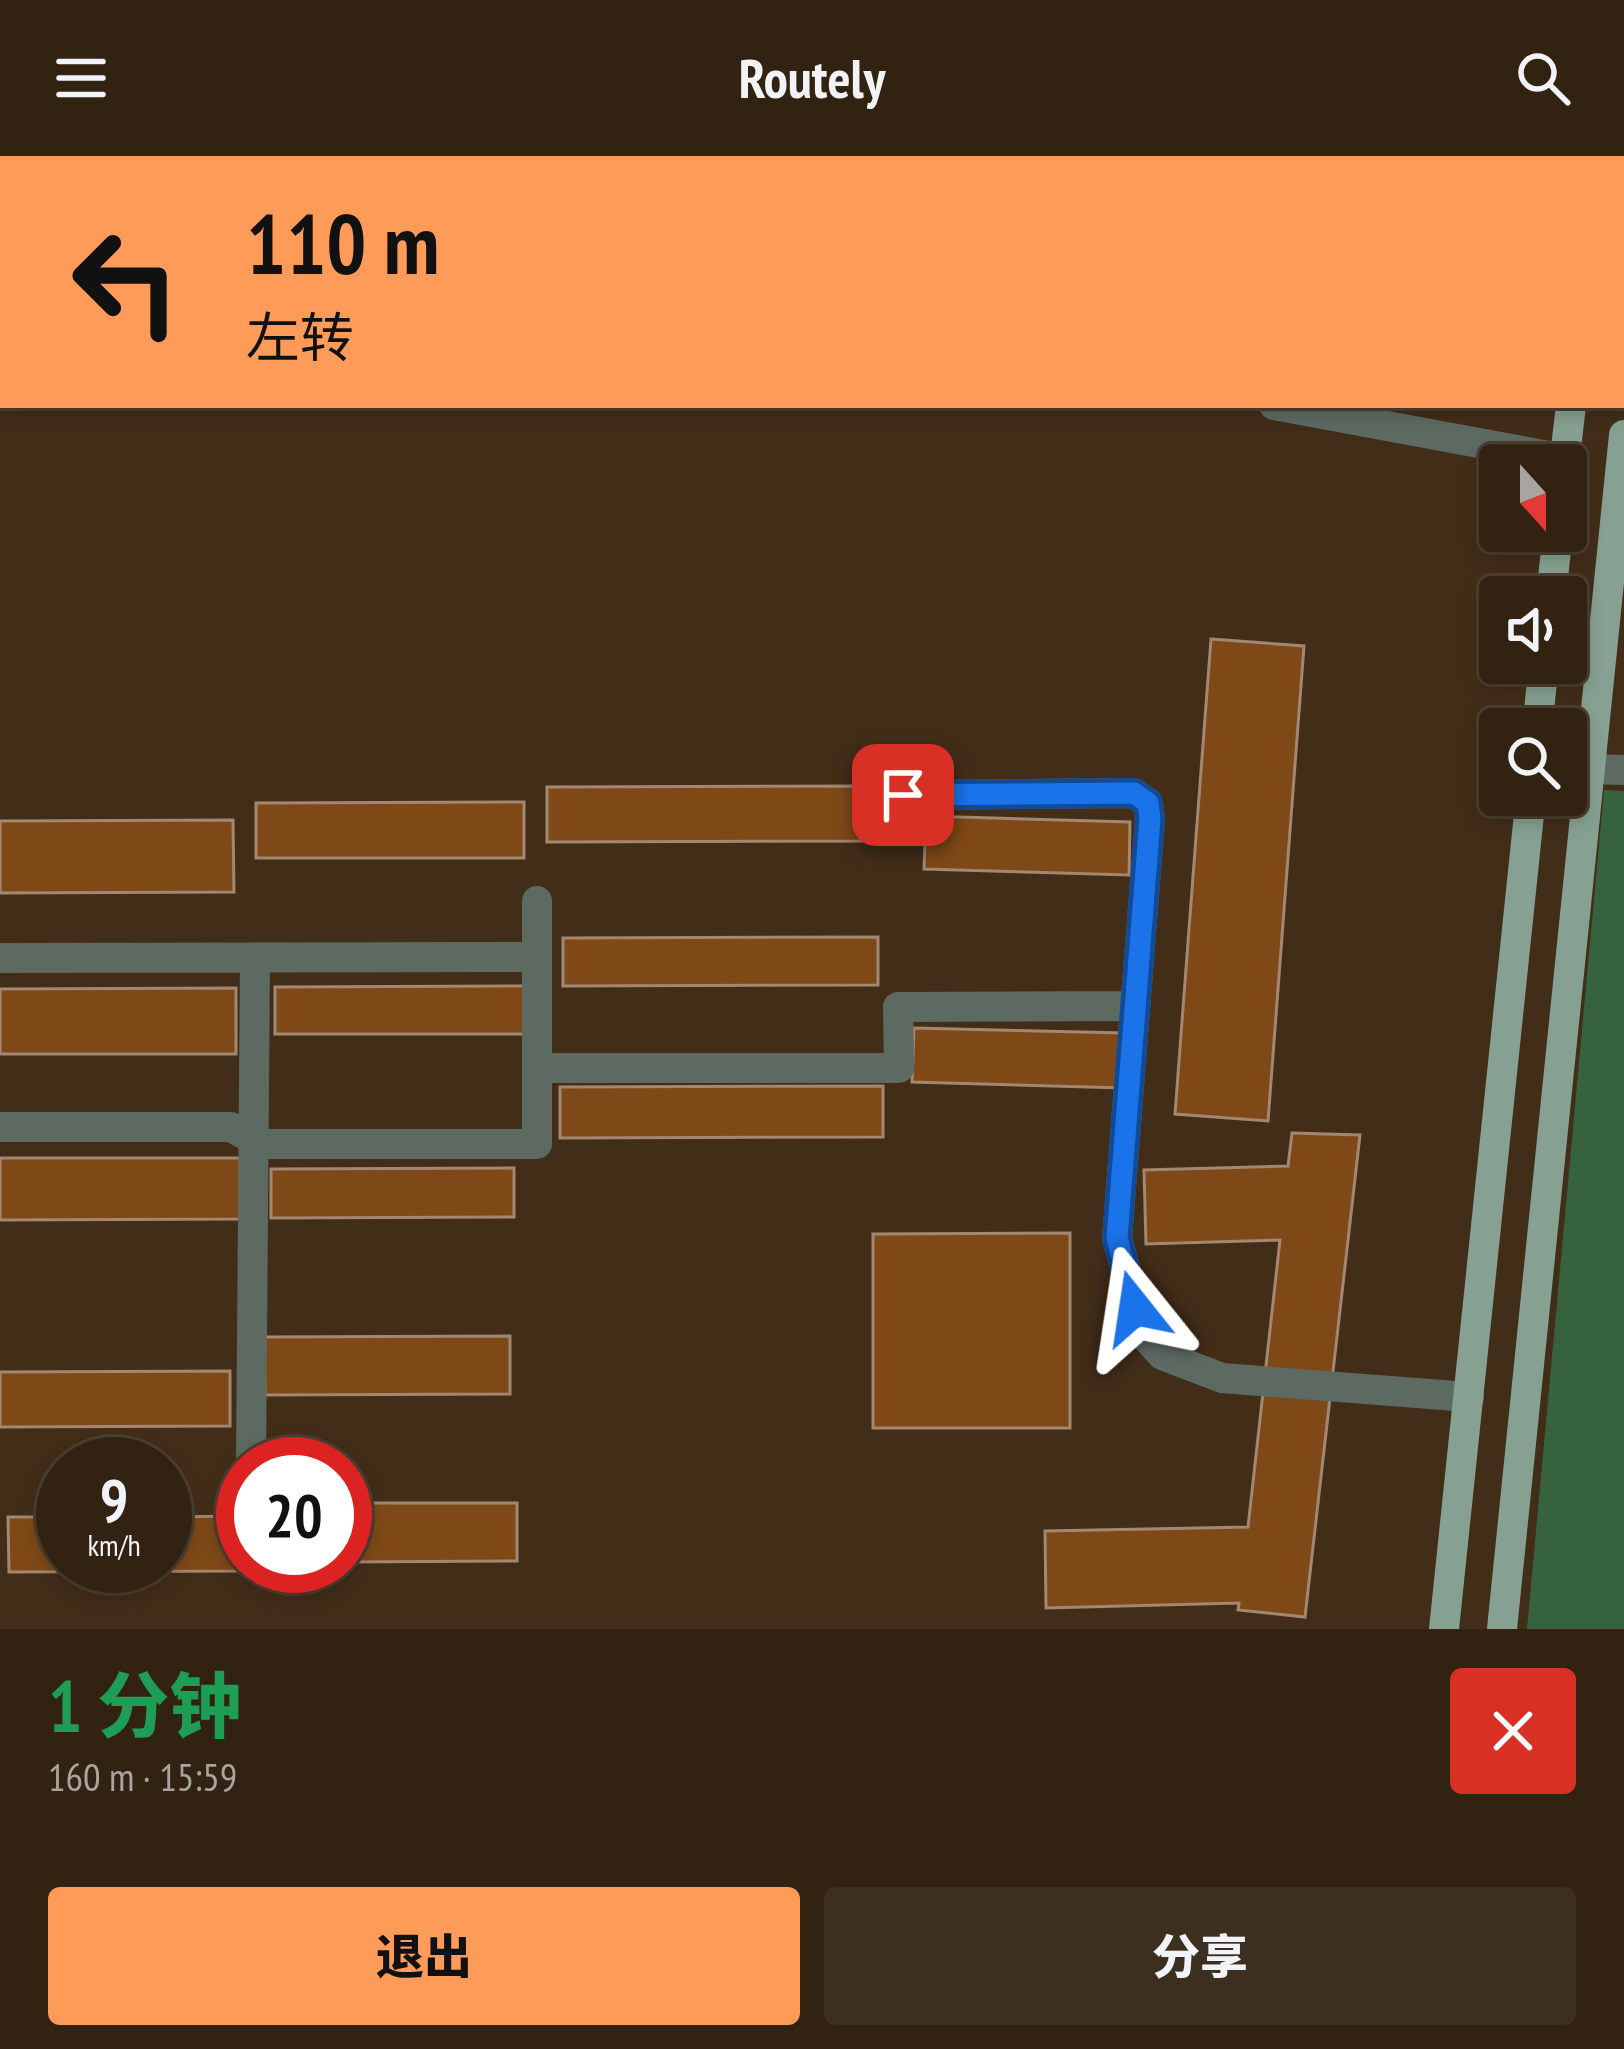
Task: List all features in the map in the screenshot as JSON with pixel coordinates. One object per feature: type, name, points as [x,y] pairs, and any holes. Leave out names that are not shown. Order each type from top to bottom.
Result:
[{"type":"main road","points":[[1567,444],[1570,408]]},
{"type":"main road","points":[[1502,1629],[1624,435]]},
{"type":"main road","points":[[1444,1629],[1529,816]]},
{"type":"street","points":[[1289,408],[1479,445]]},
{"type":"street","points":[[1588,769],[1624,770]]},
{"type":"street","points":[[903,795],[1134,793],[1148,803],[1117,1238],[1143,1334],[1162,1354],[1222,1378],[1469,1397]]},
{"type":"street","points":[[0,1127],[231,1127],[262,1144],[536,1144],[537,901]]},
{"type":"street","points":[[0,958],[536,957]]},
{"type":"street","points":[[251,1437],[255,958]]},
{"type":"street","points":[[537,1068],[899,1068],[898,1006],[1135,1006]]},
{"type":"green space","points":[[1604,790],[1624,791],[1624,1629],[1527,1629]]},
{"type":"building","points":[[1211,639],[1304,646],[1268,1121],[1175,1114]]},
{"type":"building","points":[[888,786],[888,841],[547,842],[547,787]]},
{"type":"building","points":[[524,802],[524,858],[256,858],[256,803]]},
{"type":"building","points":[[926,816],[1130,822],[1129,875],[924,869]]},
{"type":"building","points":[[233,820],[234,892],[0,893],[0,821]]},
{"type":"building","points":[[878,937],[878,985],[563,986],[563,938]]},
{"type":"building","points":[[530,986],[530,1034],[275,1034],[275,987]]},
{"type":"building","points":[[236,988],[236,1054],[0,1054],[0,989]]},
{"type":"building","points":[[914,1028],[1124,1033],[1123,1088],[912,1082]]},
{"type":"building","points":[[883,1086],[883,1137],[560,1138],[560,1087]]},
{"type":"building","points":[[1292,1133],[1360,1135],[1305,1617],[1238,1610],[1239,1603],[1046,1608],[1045,1531],[1248,1527],[1280,1240],[1146,1244],[1144,1170],[1288,1166]]},
{"type":"building","points":[[0,1158],[240,1158],[240,1219],[0,1220]]},
{"type":"building","points":[[514,1168],[514,1217],[271,1218],[271,1169]]},
{"type":"building","points":[[1070,1233],[1070,1428],[873,1428],[873,1234]]},
{"type":"building","points":[[510,1336],[510,1394],[265,1395],[264,1337]]},
{"type":"building","points":[[230,1371],[230,1426],[0,1427],[0,1372]]},
{"type":"building","points":[[372,1503],[517,1503],[517,1561],[372,1562]]},
{"type":"building","points":[[216,1516],[216,1571],[192,1571],[192,1517]]},
{"type":"building","points":[[8,1517],[36,1517],[36,1572],[9,1572]]},
{"type":"route","points":[[903,795],[1134,793],[1148,803],[1117,1238],[1135,1308]]}]
